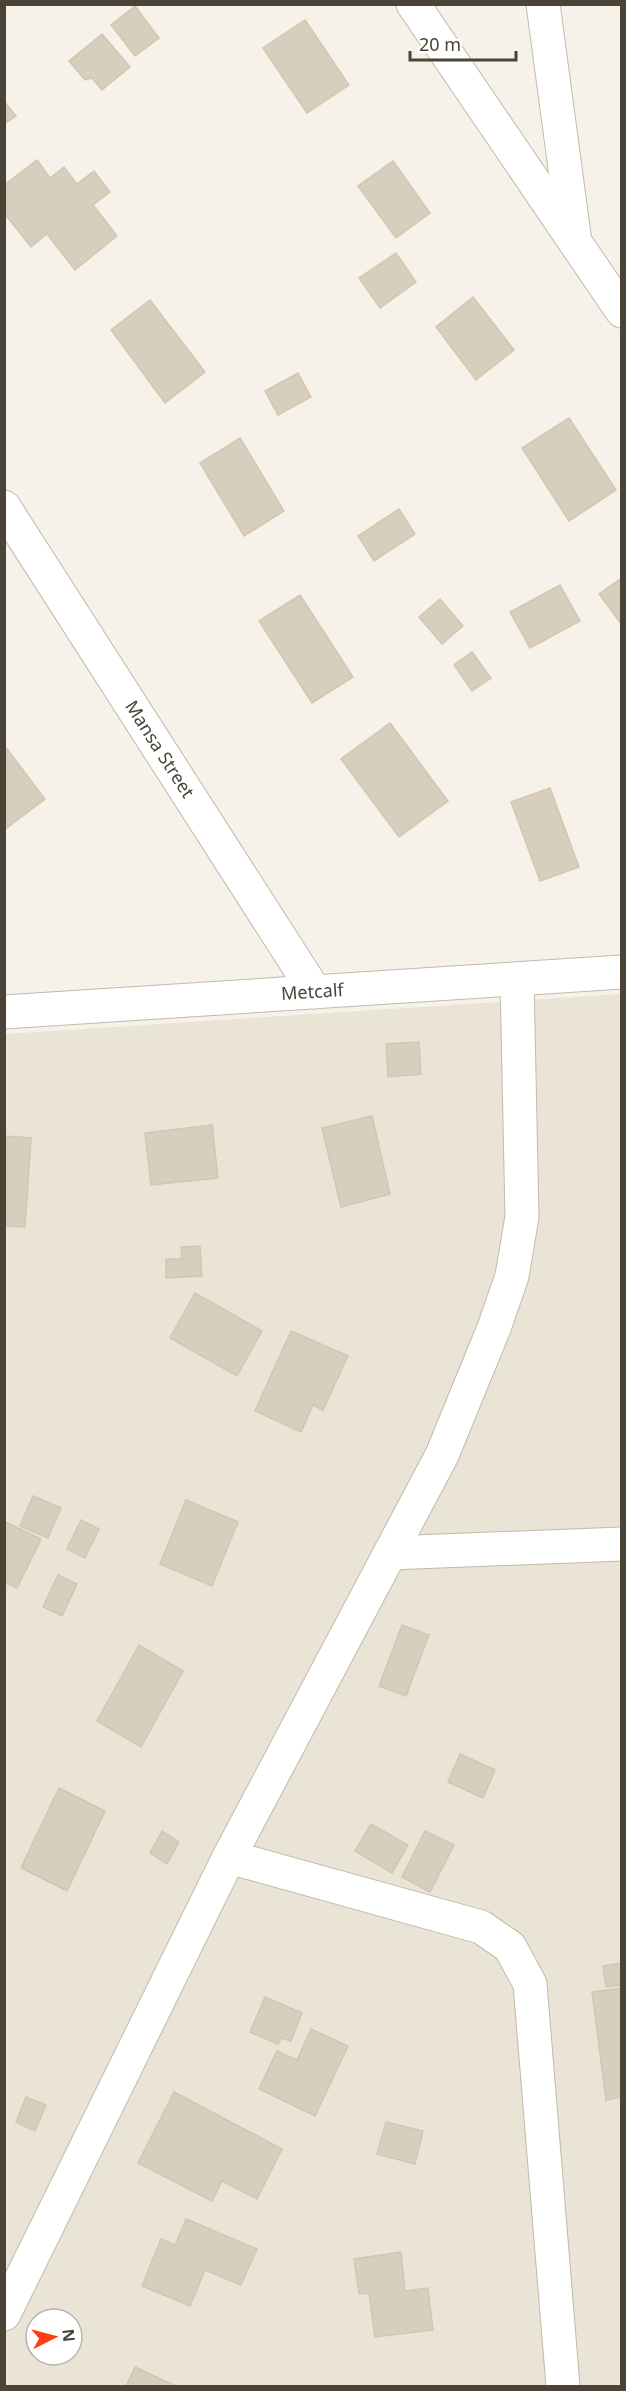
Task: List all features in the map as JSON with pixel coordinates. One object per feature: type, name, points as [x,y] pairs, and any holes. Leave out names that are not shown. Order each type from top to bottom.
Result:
[{"type":"street","points":[[413,4],[621,311]]},
{"type":"street","points":[[543,4],[575,242]]},
{"type":"street","name":"Mansa Street","points":[[4,507],[315,992]]},
{"type":"street","name":"Metcalf","points":[[4,1012],[621,972]]},
{"type":"street","points":[[4,2314],[229,1857],[442,1455],[494,1328],[512,1276],[522,1217],[517,979]]},
{"type":"street","points":[[390,1553],[621,1544]]},
{"type":"street","points":[[229,1857],[481,1927],[510,1947],[531,1984],[563,2386]]},
{"type":"shaded area","points":[[621,994],[621,2386],[5,2386],[5,1034]]},
{"type":"building","points":[[135,6],[159,38],[135,56],[111,25]]},
{"type":"building","points":[[305,20],[349,85],[307,113],[263,48]]},
{"type":"building","points":[[102,34],[130,67],[102,90],[92,78],[85,80],[69,61]]},
{"type":"building","points":[[4,101],[16,116],[4,124]]},
{"type":"building","points":[[37,160],[50,178],[64,167],[77,184],[94,171],[110,192],[93,205],[117,236],[75,270],[47,234],[31,247],[4,213],[4,185]]},
{"type":"building","points":[[393,161],[430,213],[396,238],[358,186]]},
{"type":"building","points":[[396,253],[416,282],[380,308],[359,278]]},
{"type":"building","points":[[473,297],[514,350],[476,380],[436,327]]},
{"type":"building","points":[[150,300],[205,372],[165,403],[111,330]]},
{"type":"building","points":[[298,373],[311,397],[278,415],[265,391]]},
{"type":"building","points":[[569,418],[616,490],[569,521],[522,448]]},
{"type":"building","points":[[240,438],[284,511],[244,536],[200,463]]},
{"type":"building","points":[[399,509],[415,534],[374,561],[358,536]]},
{"type":"building","points":[[622,578],[622,625],[599,594]]},
{"type":"building","points":[[560,585],[580,621],[530,648],[510,612]]},
{"type":"building","points":[[300,595],[353,677],[312,703],[259,621]]},
{"type":"building","points":[[440,599],[463,626],[442,644],[419,617]]},
{"type":"building","points":[[472,652],[491,678],[472,691],[454,665]]},
{"type":"building","points":[[390,723],[448,801],[399,837],[341,759]]},
{"type":"building","points":[[4,745],[45,799],[4,830]]},
{"type":"building","points":[[550,788],[579,867],[540,881],[511,802]]},
{"type":"building","points":[[419,1042],[421,1074],[388,1077],[386,1044]]},
{"type":"building","points":[[372,1116],[390,1194],[341,1207],[322,1128]]},
{"type":"building","points":[[212,1125],[218,1178],[151,1185],[145,1133]]},
{"type":"building","points":[[4,1136],[31,1138],[25,1227],[4,1226]]},
{"type":"building","points":[[200,1246],[202,1276],[166,1278],[166,1259],[182,1259],[181,1247]]},
{"type":"building","points":[[195,1293],[262,1331],[237,1376],[170,1338]]},
{"type":"building","points":[[291,1331],[348,1356],[323,1410],[313,1405],[301,1432],[255,1411]]},
{"type":"building","points":[[33,1496],[61,1508],[48,1538],[20,1526]]},
{"type":"building","points":[[186,1500],[238,1522],[212,1586],[160,1564]]},
{"type":"building","points":[[81,1520],[99,1529],[85,1558],[67,1549]]},
{"type":"building","points":[[4,1521],[41,1539],[17,1588],[4,1582]]},
{"type":"building","points":[[58,1575],[77,1584],[62,1616],[43,1607]]},
{"type":"building","points":[[402,1625],[429,1635],[406,1696],[379,1686]]},
{"type":"building","points":[[139,1645],[183,1671],[141,1747],[97,1721]]},
{"type":"building","points":[[460,1754],[495,1770],[483,1798],[448,1782]]},
{"type":"building","points":[[59,1788],[105,1811],[67,1891],[21,1868]]},
{"type":"building","points":[[371,1824],[408,1845],[392,1873],[355,1851]]},
{"type":"building","points":[[162,1831],[179,1842],[167,1864],[150,1853]]},
{"type":"building","points":[[425,1831],[454,1845],[430,1892],[402,1877]]},
{"type":"building","points":[[622,1963],[622,1985],[606,1987],[603,1966]]},
{"type":"building","points":[[622,1988],[622,2097],[606,2100],[592,1992]]},
{"type":"building","points":[[265,1997],[302,2013],[291,2041],[281,2038],[278,2044],[250,2032]]},
{"type":"building","points":[[311,2029],[348,2046],[315,2116],[259,2089],[277,2051],[297,2060]]},
{"type":"building","points":[[174,2092],[282,2149],[257,2199],[222,2181],[212,2201],[138,2163]]},
{"type":"building","points":[[26,2097],[46,2105],[35,2131],[16,2122]]},
{"type":"building","points":[[386,2122],[423,2131],[415,2164],[377,2154]]},
{"type":"building","points":[[186,2219],[257,2249],[241,2285],[205,2270],[190,2306],[142,2286],[161,2239],[175,2245]]},
{"type":"building","points":[[401,2252],[405,2291],[428,2288],[433,2330],[375,2337],[369,2293],[359,2294],[354,2259]]},
{"type":"building","points":[[135,2367],[176,2386],[126,2386]]}]
